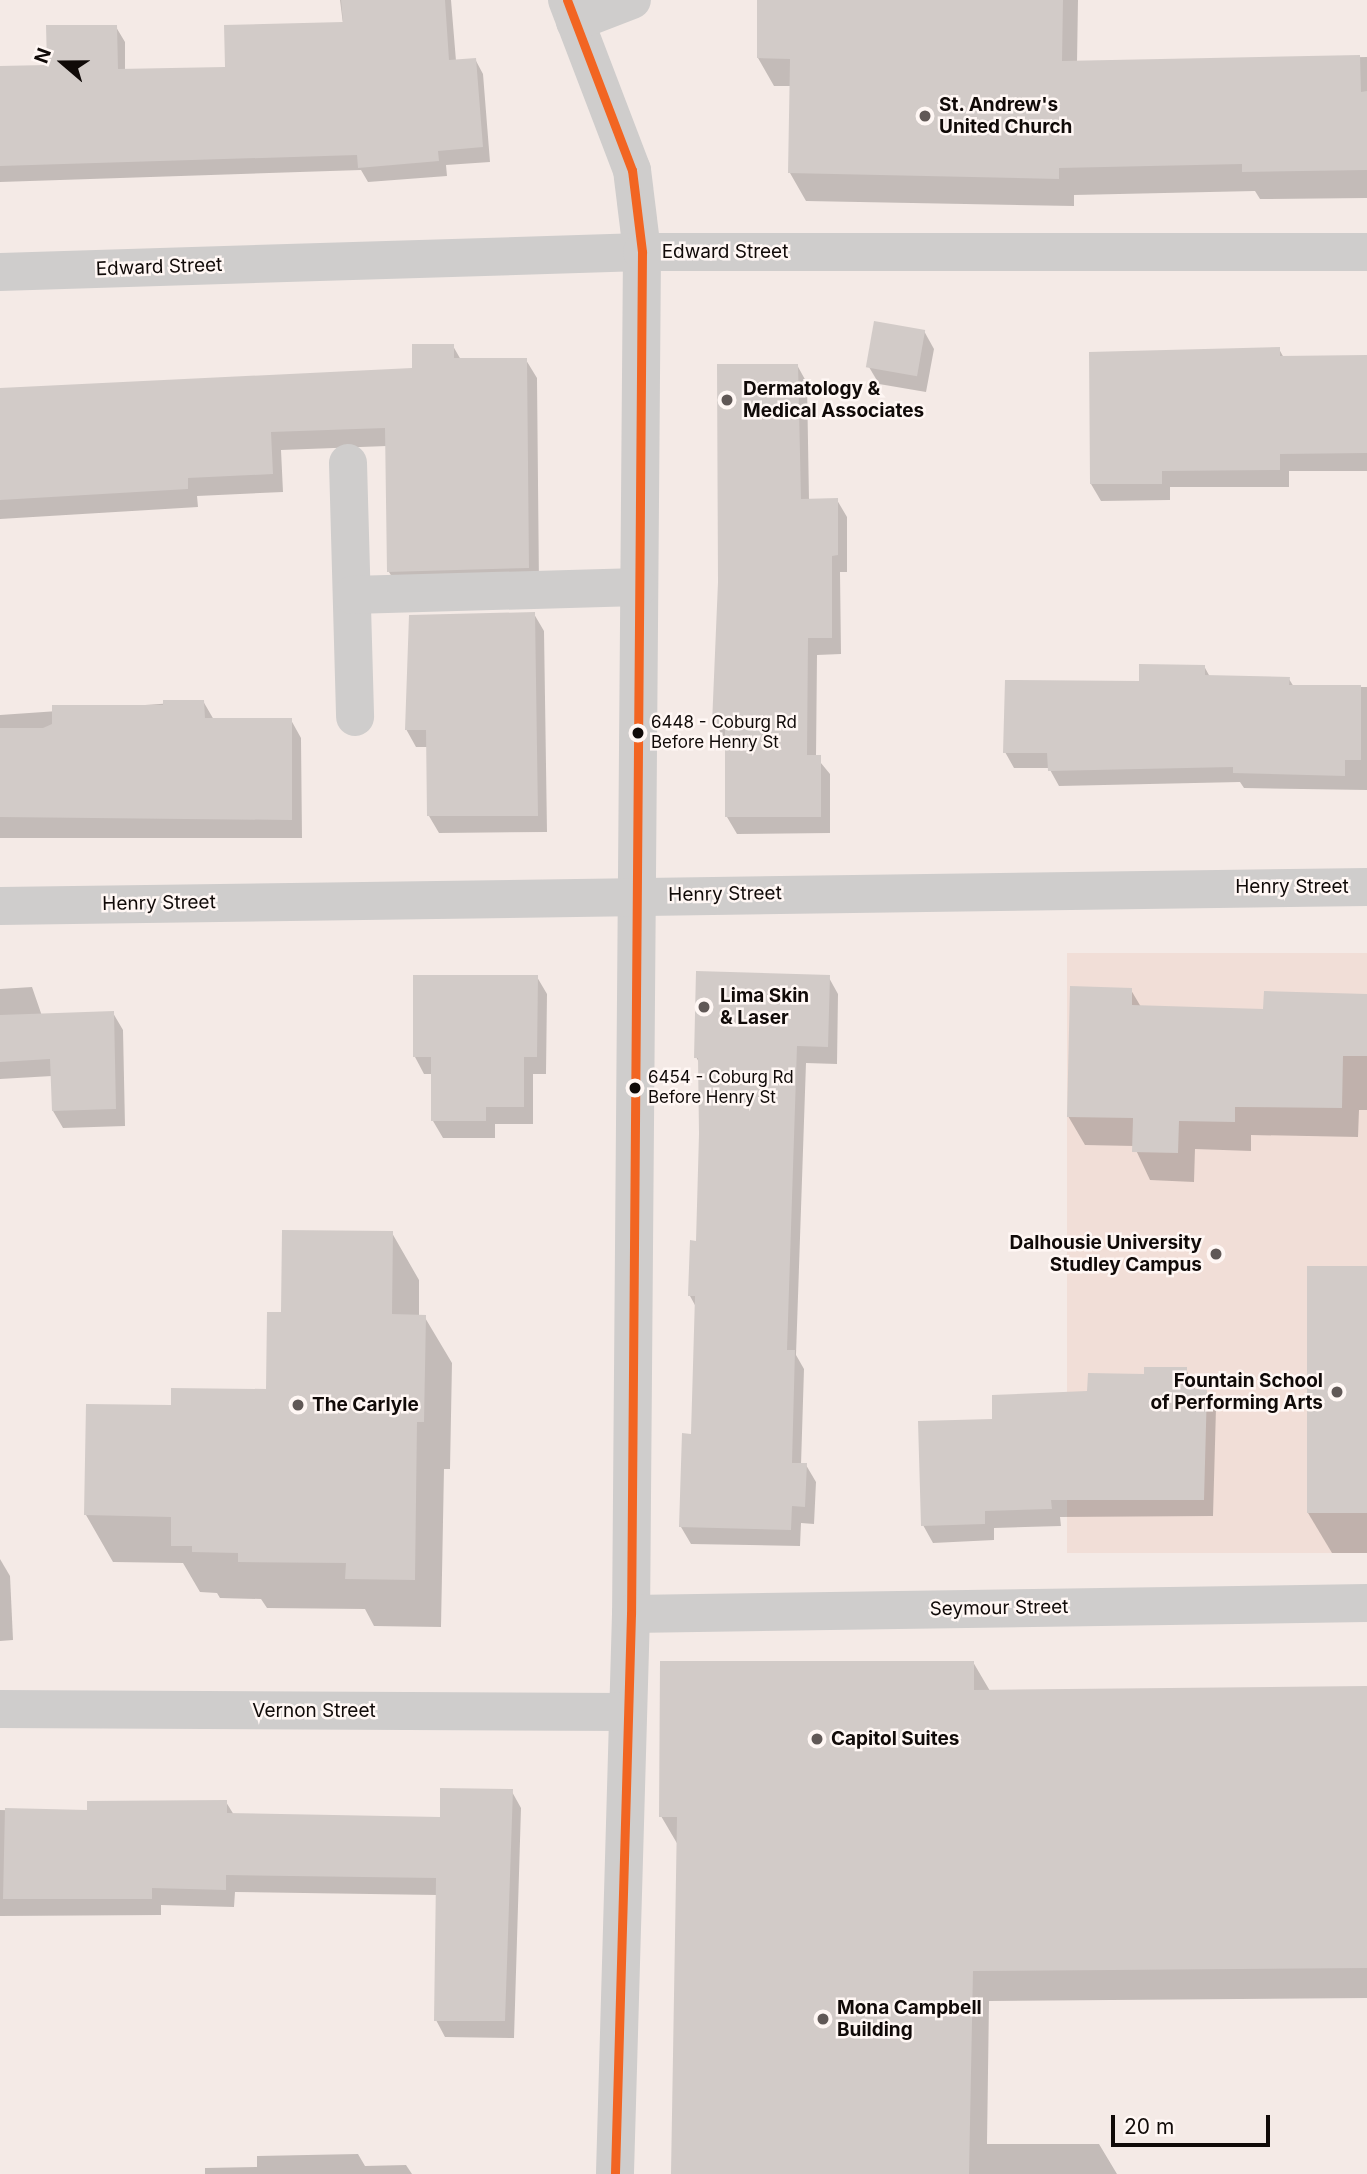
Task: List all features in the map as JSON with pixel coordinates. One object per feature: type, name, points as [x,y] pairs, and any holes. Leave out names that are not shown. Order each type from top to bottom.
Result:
[{"type":"street","points":[[615,2174],[631,1614],[642,252],[632,170],[571,11],[632,0]]},
{"type":"street","name":"Edward Street","points":[[0,272],[642,252],[1367,252]]},
{"type":"street","points":[[348,463],[355,717]]},
{"type":"street","points":[[352,595],[639,587]]},
{"type":"street","name":"Henry Street","points":[[0,906],[1367,887]]},
{"type":"street","name":"Seymour Street","points":[[631,1614],[1367,1603]]},
{"type":"street","name":"Vernon Street","points":[[0,1709],[628,1713]]},
{"type":"shaded area","name":"Dalhousie University Studley Campus","points":[[1067,953],[1367,953],[1367,1553],[1067,1553]]},
{"type":"building","points":[[341,0],[445,0],[449,60],[476,58],[483,147],[438,151],[439,161],[358,168],[357,155],[0,166],[0,66],[47,65],[46,25],[117,25],[118,69],[225,67],[224,25],[343,22]]},
{"type":"building","points":[[757,0],[1063,0],[1062,61],[1360,55],[1361,92],[1367,91],[1367,170],[1242,172],[1242,164],[1059,168],[1059,179],[788,173],[790,59],[757,58]]},
{"type":"building","points":[[874,321],[925,330],[917,376],[866,367]]},
{"type":"building","points":[[412,344],[454,344],[454,358],[527,358],[529,568],[387,572],[385,428],[271,432],[273,474],[188,478],[188,489],[0,500],[0,388],[412,368]]},
{"type":"building","points":[[1280,347],[1280,356],[1367,355],[1367,453],[1280,454],[1280,470],[1162,471],[1162,484],[1090,484],[1089,352]]},
{"type":"building","points":[[717,364],[798,364],[801,499],[838,498],[838,555],[832,556],[832,638],[808,638],[807,755],[821,755],[821,817],[725,817],[725,724],[712,724],[718,582]]},
{"type":"building","points":[[535,612],[538,816],[427,816],[426,730],[405,730],[409,615]]},
{"type":"building","points":[[1139,664],[1205,665],[1205,675],[1290,677],[1289,685],[1361,685],[1361,760],[1345,760],[1345,776],[1233,773],[1233,767],[1048,771],[1047,753],[1003,753],[1005,680],[1139,681]]},
{"type":"building","points":[[163,700],[204,700],[205,718],[292,718],[292,820],[0,817],[0,728],[43,728],[52,724],[52,705],[163,705]]},
{"type":"building","points":[[696,971],[830,975],[828,1047],[797,1046],[787,1350],[795,1350],[792,1463],[807,1463],[805,1507],[792,1506],[791,1530],[679,1527],[682,1433],[691,1434],[695,1296],[688,1296],[690,1240],[696,1241],[699,1134],[698,1058],[694,1058]]},
{"type":"building","points":[[413,975],[538,975],[537,1057],[524,1057],[524,1107],[486,1107],[486,1121],[431,1121],[431,1057],[413,1057]]},
{"type":"building","points":[[1070,986],[1132,988],[1132,1005],[1263,1009],[1264,991],[1367,994],[1367,1056],[1343,1056],[1342,1108],[1235,1107],[1235,1122],[1179,1121],[1178,1153],[1132,1152],[1133,1118],[1067,1117]]},
{"type":"building","points":[[114,1011],[116,1109],[52,1111],[50,1059],[0,1062],[0,1015]]},
{"type":"building","name":"The Carlyle","points":[[282,1230],[393,1231],[392,1314],[426,1315],[424,1422],[417,1422],[415,1580],[345,1579],[346,1563],[238,1562],[238,1553],[192,1552],[192,1546],[171,1546],[171,1517],[84,1515],[86,1404],[171,1405],[171,1388],[266,1389],[267,1312],[281,1312]]},
{"type":"building","name":"Fountain School of Performing Arts","points":[[1307,1266],[1367,1266],[1367,1513],[1307,1513]]},
{"type":"building","points":[[1144,1367],[1187,1367],[1187,1389],[1207,1389],[1204,1500],[1051,1500],[1052,1509],[985,1511],[985,1524],[921,1526],[918,1421],[992,1419],[992,1395],[1087,1391],[1088,1373],[1144,1374]]},
{"type":"building","points":[[660,1661],[974,1661],[974,1690],[1367,1686],[1367,1968],[973,1971],[969,2174],[671,2174],[677,1817],[659,1817]]},
{"type":"building","points":[[440,1788],[513,1789],[505,2021],[434,2021],[436,1878],[226,1875],[226,1890],[152,1888],[152,1899],[3,1899],[5,1808],[87,1810],[87,1801],[227,1800],[227,1813],[440,1817]]},
{"type":"transit line","points":[[567,0],[632,170],[642,252],[631,1614],[615,2174]]},
{"type":"place","name":"St. Andrew's United Church","points":[[925,116]]},
{"type":"place","name":"Dermatology & Medical Associates","points":[[727,400]]},
{"type":"place","name":"6448 - Coburg Rd Before Henry St","points":[[638,733]]},
{"type":"place","name":"Lima Skin & Laser","points":[[704,1007]]},
{"type":"place","name":"6454 - Coburg Rd Before Henry St","points":[[635,1088]]},
{"type":"place","name":"Dalhousie University Studley Campus","points":[[1216,1254]]},
{"type":"place","name":"Fountain School of Performing Arts","points":[[1337,1392]]},
{"type":"place","name":"The Carlyle","points":[[298,1405]]},
{"type":"place","name":"Capitol Suites","points":[[817,1739]]},
{"type":"place","name":"Mona Campbell Building","points":[[823,2019]]}]
